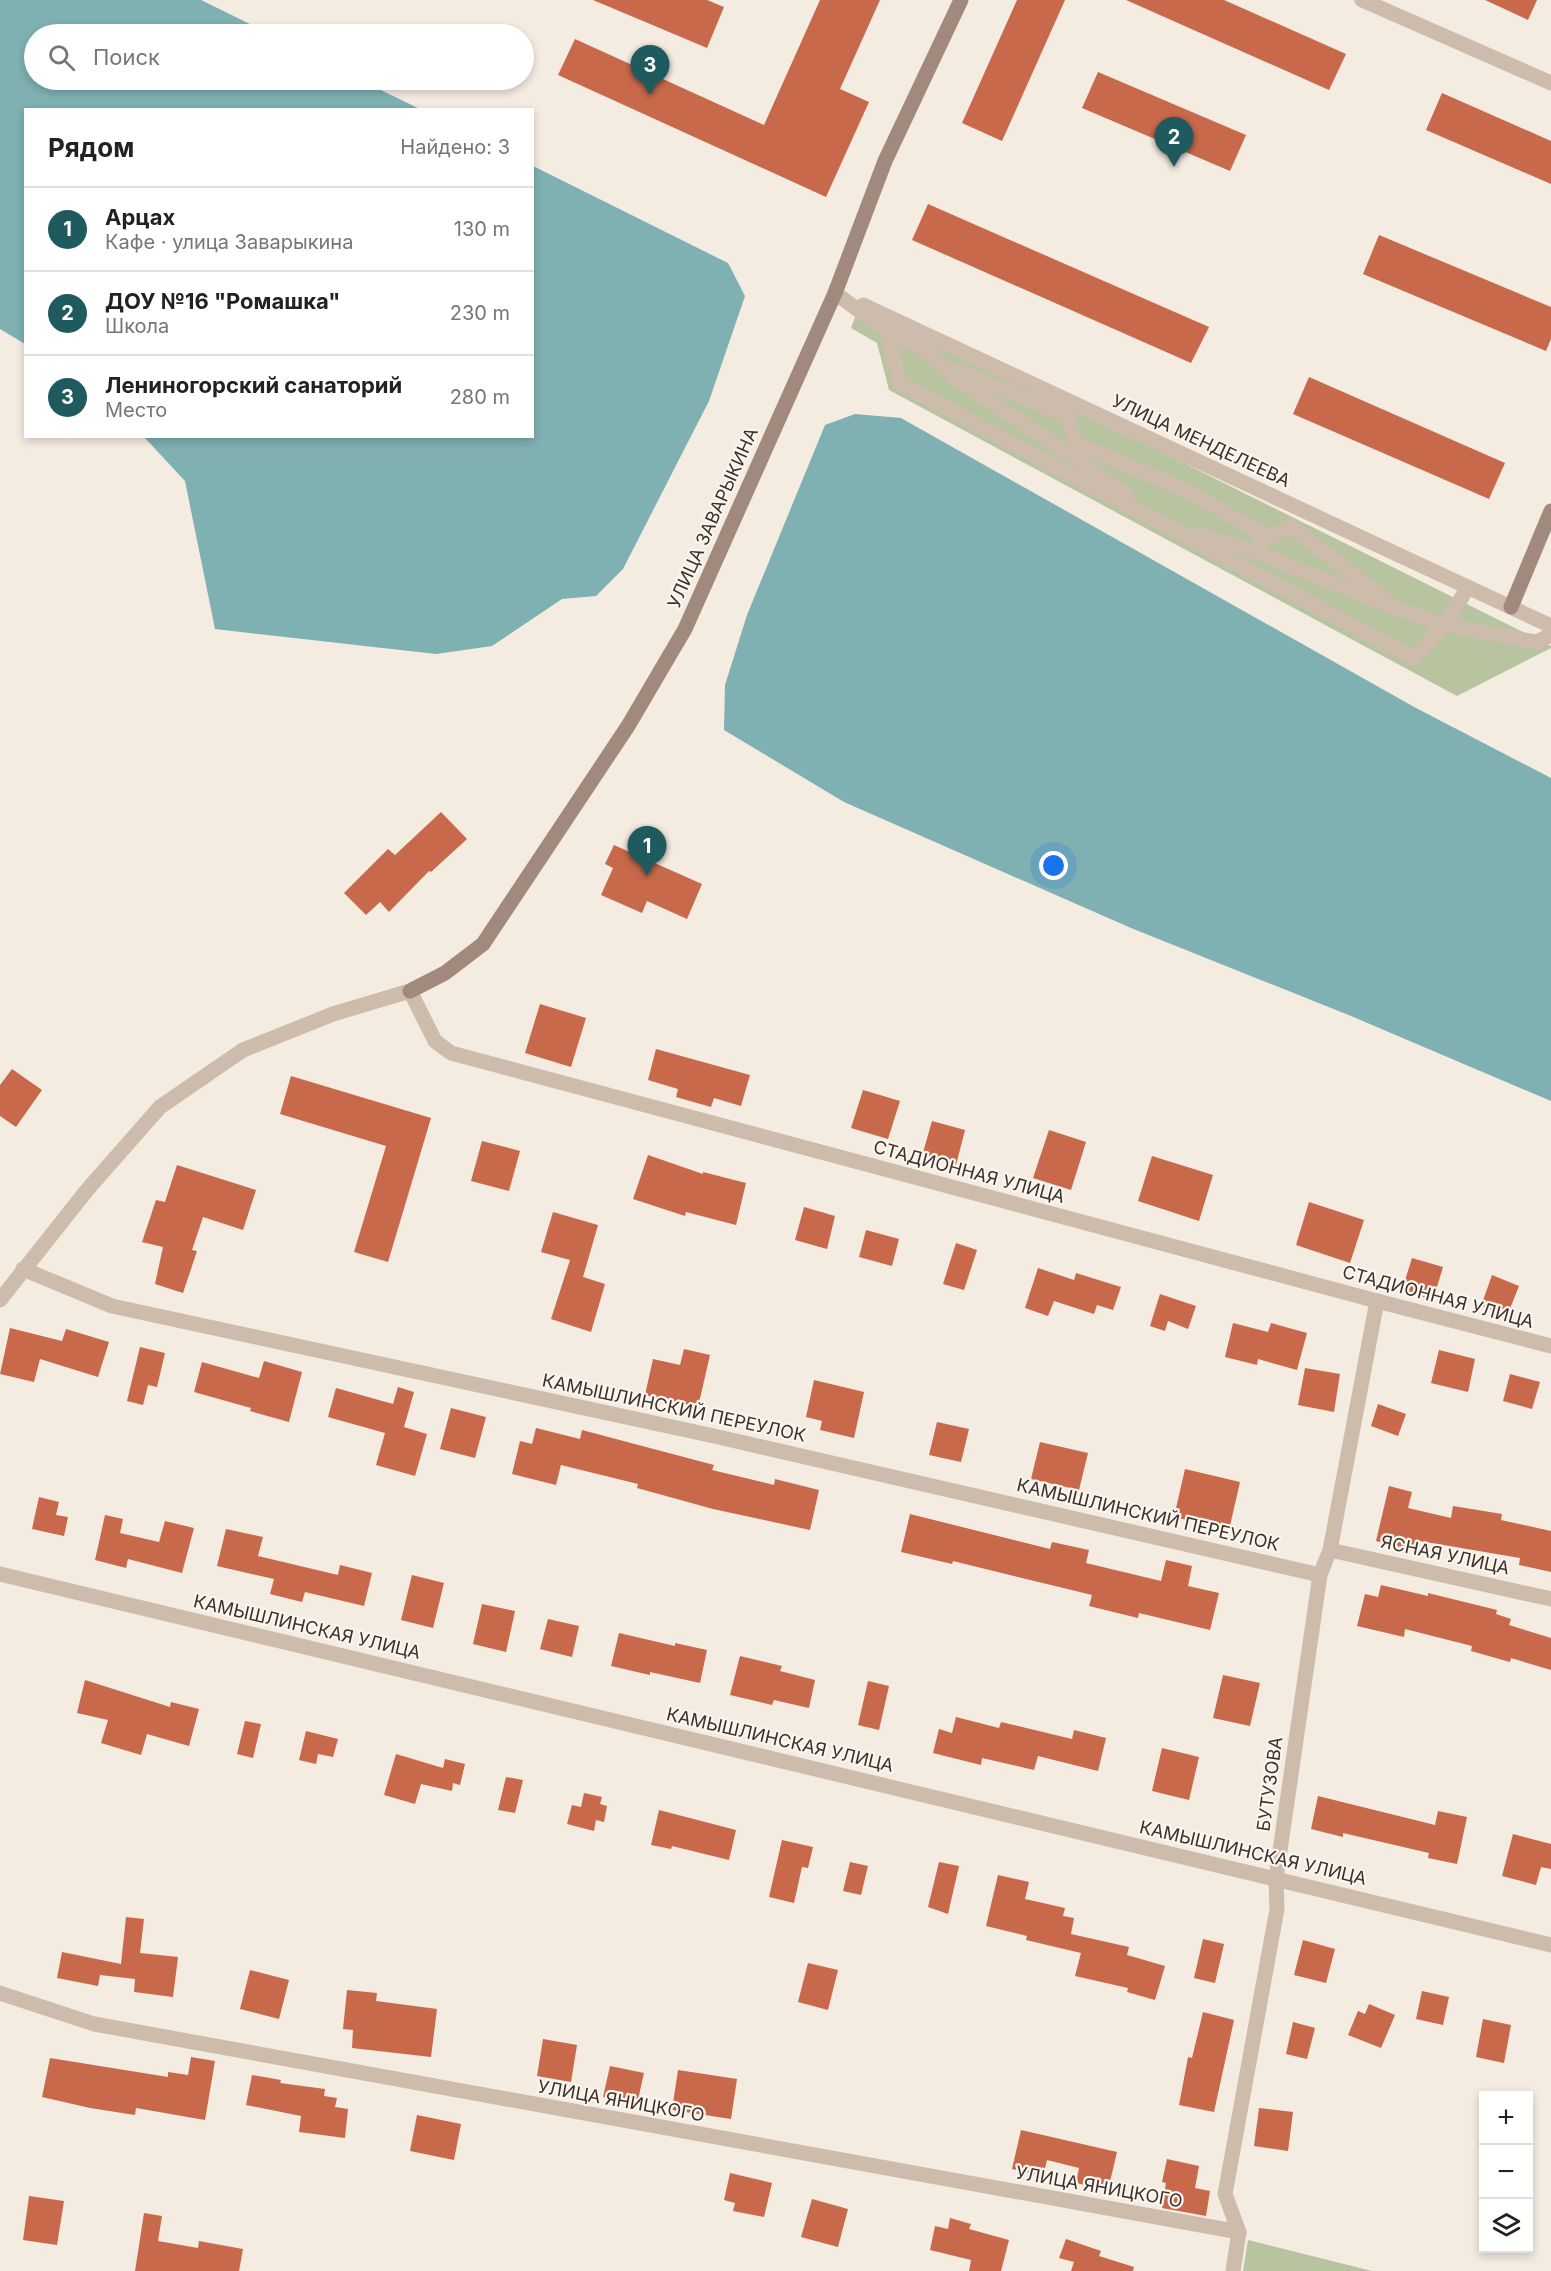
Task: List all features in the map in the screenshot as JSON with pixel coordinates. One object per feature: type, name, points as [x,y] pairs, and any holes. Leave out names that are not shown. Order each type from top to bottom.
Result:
[{"type":"street","name":"УЛИЦА ЗАВАРЫКИНА","points":[[410,991],[445,973],[483,944],[628,726],[685,629],[835,293],[885,161],[961,0]]},
{"type":"street","points":[[1362,0],[1551,82]]},
{"type":"street","points":[[835,293],[887,331],[926,350],[954,377],[1084,464],[1167,526],[1247,549],[1398,609],[1445,624],[1536,642],[1551,635]]},
{"type":"street","name":"УЛИЦА МЕНДЕЛЕЕВА","points":[[835,293],[1551,626]]},
{"type":"street","points":[[887,331],[900,383],[1413,658],[1445,624],[1468,587]]},
{"type":"street","points":[[938,363],[1066,415],[1084,464]]},
{"type":"street","points":[[1077,444],[1185,490],[1269,537]]},
{"type":"street","points":[[1511,608],[1551,511]]},
{"type":"street","points":[[1247,549],[1290,526],[1398,609]]},
{"type":"street","points":[[0,1300],[87,1190],[160,1107],[243,1050],[333,1014],[410,991]]},
{"type":"street","name":"СТАДИОННАЯ УЛИЦА","points":[[410,991],[435,1041],[451,1053],[1551,1346]]},
{"type":"street","name":"КАМЫШЛИНСКИЙ ПЕРЕУЛОК","points":[[23,1269],[112,1306],[726,1438],[1320,1575]]},
{"type":"street","name":"БУТУЗОВА","points":[[1233,2271],[1239,2232],[1225,2194],[1277,1908],[1276,1878],[1320,1575],[1330,1550],[1377,1301]]},
{"type":"street","name":"ЯСНАЯ УЛИЦА","points":[[1330,1550],[1551,1599]]},
{"type":"street","name":"КАМЫШЛИНСКАЯ УЛИЦА","points":[[0,1574],[1551,1945]]},
{"type":"street","name":"УЛИЦА ЯНИЦКОГО","points":[[0,1993],[94,2025],[1239,2232]]},
{"type":"green space","points":[[861,302],[1551,648],[1457,696],[889,390],[877,343],[851,328]]},
{"type":"green space","points":[[1248,2240],[1372,2271],[1243,2271]]},
{"type":"water","points":[[0,0],[201,0],[250,24],[24,24],[24,90],[381,90],[418,108],[24,108],[24,343],[0,329]]},
{"type":"water","points":[[534,166],[728,263],[745,296],[709,401],[623,569],[596,596],[562,599],[492,646],[436,654],[215,629],[185,481],[145,438],[534,438]]},
{"type":"water","points":[[855,414],[901,418],[1416,708],[1551,778],[1551,1101],[1351,1016],[1131,928],[844,802],[724,730],[725,685],[747,615],[825,425]]},
{"type":"building","points":[[593,0],[707,0],[724,7],[707,48]]},
{"type":"building","points":[[820,0],[880,0],[840,89],[869,102],[826,197],[558,75],[575,39],[764,125]]},
{"type":"building","points":[[1017,0],[1065,0],[1002,141],[962,123]]},
{"type":"building","points":[[1126,0],[1224,0],[1346,54],[1329,90]]},
{"type":"building","points":[[1485,0],[1537,0],[1528,20]]},
{"type":"building","points":[[1098,72],[1246,135],[1230,171],[1082,108]]},
{"type":"building","points":[[1442,93],[1551,141],[1551,184],[1426,130]]},
{"type":"building","points":[[928,204],[1209,327],[1191,363],[912,240]]},
{"type":"building","points":[[1379,235],[1551,307],[1551,339],[1546,351],[1363,274]]},
{"type":"building","points":[[1309,377],[1505,463],[1489,499],[1293,414]]},
{"type":"building","points":[[441,812],[467,839],[431,872],[429,871],[389,912],[380,902],[366,915],[344,893],[388,849],[395,855]]},
{"type":"building","points":[[614,845],[702,884],[687,919],[647,901],[642,913],[601,895],[613,868],[605,864]]},
{"type":"building","points":[[540,1004],[586,1018],[571,1067],[525,1053]]},
{"type":"building","points":[[656,1049],[750,1075],[741,1106],[714,1098],[711,1107],[676,1097],[678,1089],[648,1080]]},
{"type":"building","points":[[12,1069],[42,1090],[16,1127],[0,1116],[0,1085]]},
{"type":"building","points":[[291,1076],[431,1118],[388,1262],[354,1252],[386,1146],[280,1114]]},
{"type":"building","points":[[863,1090],[900,1101],[888,1139],[851,1128]]},
{"type":"building","points":[[932,1121],[965,1130],[956,1165],[922,1156]]},
{"type":"building","points":[[1049,1130],[1086,1142],[1071,1190],[1033,1178]]},
{"type":"building","points":[[482,1141],[520,1151],[509,1191],[471,1181]]},
{"type":"building","points":[[648,1155],[703,1174],[703,1172],[746,1183],[736,1225],[686,1212],[685,1216],[633,1199]]},
{"type":"building","points":[[1152,1156],[1213,1175],[1199,1221],[1138,1201]]},
{"type":"building","points":[[177,1165],[256,1190],[243,1230],[203,1217],[192,1250],[197,1251],[183,1293],[155,1284],[163,1247],[142,1242],[156,1200],[165,1202]]},
{"type":"building","points":[[1309,1202],[1364,1220],[1350,1263],[1296,1245]]},
{"type":"building","points":[[804,1207],[835,1216],[827,1249],[795,1240]]},
{"type":"building","points":[[553,1212],[598,1225],[583,1277],[605,1284],[591,1332],[551,1319],[570,1260],[541,1252]]},
{"type":"building","points":[[866,1230],[899,1239],[892,1266],[859,1257]]},
{"type":"building","points":[[956,1243],[977,1250],[964,1290],[943,1284]]},
{"type":"building","points":[[1412,1258],[1443,1267],[1433,1300],[1402,1290]]},
{"type":"building","points":[[1038,1268],[1074,1280],[1076,1273],[1121,1287],[1113,1310],[1097,1305],[1094,1314],[1054,1301],[1048,1316],[1025,1308]]},
{"type":"building","points":[[1492,1275],[1519,1286],[1507,1316],[1481,1306]]},
{"type":"building","points":[[1160,1294],[1196,1306],[1188,1329],[1168,1321],[1165,1331],[1150,1326]]},
{"type":"building","points":[[1233,1323],[1268,1332],[1271,1323],[1307,1333],[1297,1370],[1258,1359],[1257,1365],[1225,1357]]},
{"type":"building","points":[[10,1328],[62,1341],[66,1329],[109,1342],[98,1377],[40,1359],[34,1382],[0,1374]]},
{"type":"building","points":[[140,1347],[165,1353],[157,1387],[148,1385],[143,1405],[127,1401]]},
{"type":"building","points":[[684,1349],[710,1355],[698,1407],[645,1395],[653,1359],[680,1365]]},
{"type":"building","points":[[1439,1350],[1475,1359],[1468,1392],[1431,1383]]},
{"type":"building","points":[[264,1361],[302,1372],[289,1422],[250,1411],[251,1408],[194,1392],[202,1362],[259,1378]]},
{"type":"building","points":[[1305,1368],[1340,1374],[1334,1412],[1298,1405]]},
{"type":"building","points":[[1510,1374],[1540,1382],[1532,1409],[1503,1401]]},
{"type":"building","points":[[814,1380],[864,1392],[854,1438],[820,1430],[822,1421],[806,1417]]},
{"type":"building","points":[[398,1387],[414,1392],[404,1427],[427,1434],[415,1476],[376,1465],[385,1433],[328,1417],[336,1388],[393,1404]]},
{"type":"building","points":[[1378,1404],[1406,1414],[1398,1436],[1371,1426]]},
{"type":"building","points":[[451,1408],[486,1417],[475,1458],[440,1449]]},
{"type":"building","points":[[937,1422],[969,1429],[961,1462],[929,1455]]},
{"type":"building","points":[[536,1428],[580,1439],[582,1430],[714,1465],[712,1470],[774,1485],[775,1479],[819,1490],[810,1530],[713,1509],[637,1488],[638,1484],[561,1465],[556,1485],[512,1474],[520,1441],[532,1444]]},
{"type":"building","points":[[1040,1442],[1088,1453],[1079,1490],[1031,1479]]},
{"type":"building","points":[[1185,1469],[1240,1482],[1229,1530],[1174,1517]]},
{"type":"building","points":[[1389,1486],[1412,1492],[1408,1508],[1451,1518],[1453,1506],[1502,1514],[1501,1520],[1551,1531],[1551,1572],[1519,1565],[1520,1558],[1420,1541],[1418,1551],[1376,1541]]},
{"type":"building","points":[[39,1497],[59,1502],[56,1515],[68,1517],[64,1536],[32,1529]]},
{"type":"building","points":[[910,1514],[1050,1549],[1052,1542],[1089,1550],[1086,1563],[1161,1581],[1166,1560],[1192,1566],[1188,1586],[1219,1593],[1210,1630],[1139,1613],[1138,1618],[1089,1606],[1092,1595],[953,1561],[952,1564],[901,1552]]},
{"type":"building","points":[[105,1515],[123,1519],[120,1533],[159,1542],[165,1521],[194,1528],[182,1573],[128,1559],[126,1568],[95,1560]]},
{"type":"building","points":[[226,1529],[263,1537],[258,1556],[338,1575],[340,1565],[372,1573],[364,1606],[305,1592],[302,1602],[270,1594],[274,1579],[217,1566]]},
{"type":"building","points":[[412,1575],[444,1583],[433,1628],[401,1620]]},
{"type":"building","points":[[1381,1585],[1428,1596],[1428,1593],[1497,1610],[1496,1614],[1511,1619],[1509,1625],[1551,1638],[1551,1670],[1511,1658],[1510,1662],[1471,1651],[1472,1646],[1405,1629],[1404,1637],[1357,1626],[1365,1594],[1378,1597]]},
{"type":"building","points":[[482,1604],[515,1611],[506,1652],[473,1644]]},
{"type":"building","points":[[548,1619],[579,1626],[572,1657],[540,1649]]},
{"type":"building","points":[[619,1633],[675,1646],[675,1643],[707,1650],[700,1683],[611,1666]]},
{"type":"building","points":[[740,1656],[782,1666],[780,1671],[815,1680],[809,1708],[774,1700],[772,1705],[730,1695]]},
{"type":"building","points":[[1223,1675],[1260,1683],[1250,1726],[1213,1718]]},
{"type":"building","points":[[85,1680],[170,1707],[171,1702],[199,1709],[189,1746],[147,1734],[141,1755],[101,1743],[108,1720],[77,1713]]},
{"type":"building","points":[[868,1681],[889,1686],[879,1730],[858,1725]]},
{"type":"building","points":[[956,1717],[999,1728],[1001,1722],[1072,1739],[1074,1730],[1106,1738],[1098,1771],[1038,1756],[1034,1770],[982,1758],[981,1765],[933,1753],[939,1729],[952,1733]]},
{"type":"building","points":[[245,1721],[261,1724],[253,1758],[237,1754]]},
{"type":"building","points":[[306,1731],[338,1739],[333,1757],[318,1754],[316,1764],[299,1760]]},
{"type":"building","points":[[1162,1748],[1199,1757],[1189,1800],[1152,1791]]},
{"type":"building","points":[[396,1754],[443,1768],[445,1759],[465,1764],[460,1785],[453,1783],[452,1791],[421,1784],[415,1804],[384,1795]]},
{"type":"building","points":[[506,1777],[523,1780],[515,1813],[498,1810]]},
{"type":"building","points":[[584,1793],[602,1797],[600,1804],[607,1806],[604,1822],[596,1820],[594,1831],[567,1824],[572,1805],[581,1807]]},
{"type":"building","points":[[1318,1796],[1435,1825],[1438,1811],[1467,1817],[1457,1864],[1428,1858],[1429,1853],[1343,1833],[1343,1837],[1311,1829]]},
{"type":"building","points":[[659,1810],[736,1830],[729,1860],[672,1846],[671,1849],[651,1845]]},
{"type":"building","points":[[1513,1834],[1551,1844],[1551,1869],[1541,1867],[1536,1885],[1502,1876]]},
{"type":"building","points":[[782,1840],[813,1847],[808,1868],[802,1867],[794,1903],[769,1897]]},
{"type":"building","points":[[850,1862],[868,1866],[861,1895],[843,1891]]},
{"type":"building","points":[[939,1862],[959,1866],[948,1914],[928,1907]]},
{"type":"building","points":[[998,1875],[1029,1882],[1025,1899],[1065,1908],[1063,1916],[1074,1918],[1071,1934],[1129,1947],[1127,1955],[1165,1966],[1155,2000],[1127,1992],[1128,1988],[1075,1976],[1081,1953],[1026,1940],[1027,1936],[986,1926]]},
{"type":"building","points":[[126,1917],[144,1919],[140,1953],[178,1957],[173,1997],[134,1992],[135,1979],[100,1975],[98,1986],[57,1978],[62,1952],[121,1964]]},
{"type":"building","points":[[1203,1939],[1224,1944],[1215,1983],[1194,1978]]},
{"type":"building","points":[[1303,1940],[1335,1949],[1326,1983],[1294,1975]]},
{"type":"building","points":[[808,1963],[838,1970],[828,2010],[798,2002]]},
{"type":"building","points":[[250,1970],[289,1980],[279,2019],[240,2009]]},
{"type":"building","points":[[347,1990],[377,1993],[376,2001],[437,2009],[431,2057],[352,2048],[353,2030],[343,2029]]},
{"type":"building","points":[[1422,1991],[1449,1997],[1443,2025],[1416,2019]]},
{"type":"building","points":[[1369,2004],[1395,2015],[1381,2048],[1348,2035],[1358,2011],[1365,2014]]},
{"type":"building","points":[[1203,2012],[1234,2020],[1214,2112],[1179,2105],[1188,2057],[1192,2058]]},
{"type":"building","points":[[1483,2019],[1511,2025],[1504,2063],[1476,2057]]},
{"type":"building","points":[[1293,2022],[1315,2028],[1307,2059],[1286,2054]]},
{"type":"building","points":[[543,2039],[577,2045],[571,2082],[537,2076]]},
{"type":"building","points":[[191,2057],[215,2061],[205,2120],[136,2108],[135,2115],[42,2097],[50,2058],[168,2077],[168,2072],[188,2075]]},
{"type":"building","points":[[610,2066],[644,2073],[637,2104],[603,2097]]},
{"type":"building","points":[[678,2070],[737,2079],[731,2119],[672,2110]]},
{"type":"building","points":[[252,2075],[281,2080],[280,2083],[325,2089],[324,2096],[337,2098],[335,2107],[348,2109],[345,2138],[299,2132],[301,2116],[246,2105]]},
{"type":"building","points":[[1259,2108],[1293,2112],[1288,2151],[1254,2146]]},
{"type":"building","points":[[417,2115],[461,2124],[454,2160],[410,2151]]},
{"type":"building","points":[[1021,2130],[1117,2152],[1108,2190],[1076,2183],[1079,2168],[1047,2160],[1043,2176],[1012,2169]]},
{"type":"building","points":[[1167,2159],[1199,2166],[1195,2188],[1210,2191],[1206,2216],[1162,2208],[1166,2183],[1162,2182]]},
{"type":"building","points":[[730,2173],[772,2183],[764,2217],[733,2211],[735,2203],[724,2200]]},
{"type":"building","points":[[29,2196],[64,2201],[57,2245],[23,2240]]},
{"type":"building","points":[[812,2199],[848,2209],[838,2247],[801,2237]]},
{"type":"building","points":[[144,2213],[162,2216],[158,2241],[198,2248],[199,2241],[243,2249],[239,2271],[135,2271]]},
{"type":"building","points":[[950,2218],[971,2224],[969,2229],[1009,2240],[1001,2271],[969,2271],[971,2260],[930,2250],[935,2226],[948,2229]]},
{"type":"building","points":[[1066,2239],[1101,2251],[1099,2256],[1134,2267],[1133,2271],[1071,2271],[1074,2262],[1059,2258]]},
{"type":"place","name":"Лениногорский санаторий","points":[[650,95]]},
{"type":"place","name":"ДОУ №16 \"Ромашка\"","points":[[1174,167]]},
{"type":"place","name":"Арцах","points":[[647,876]]}]
